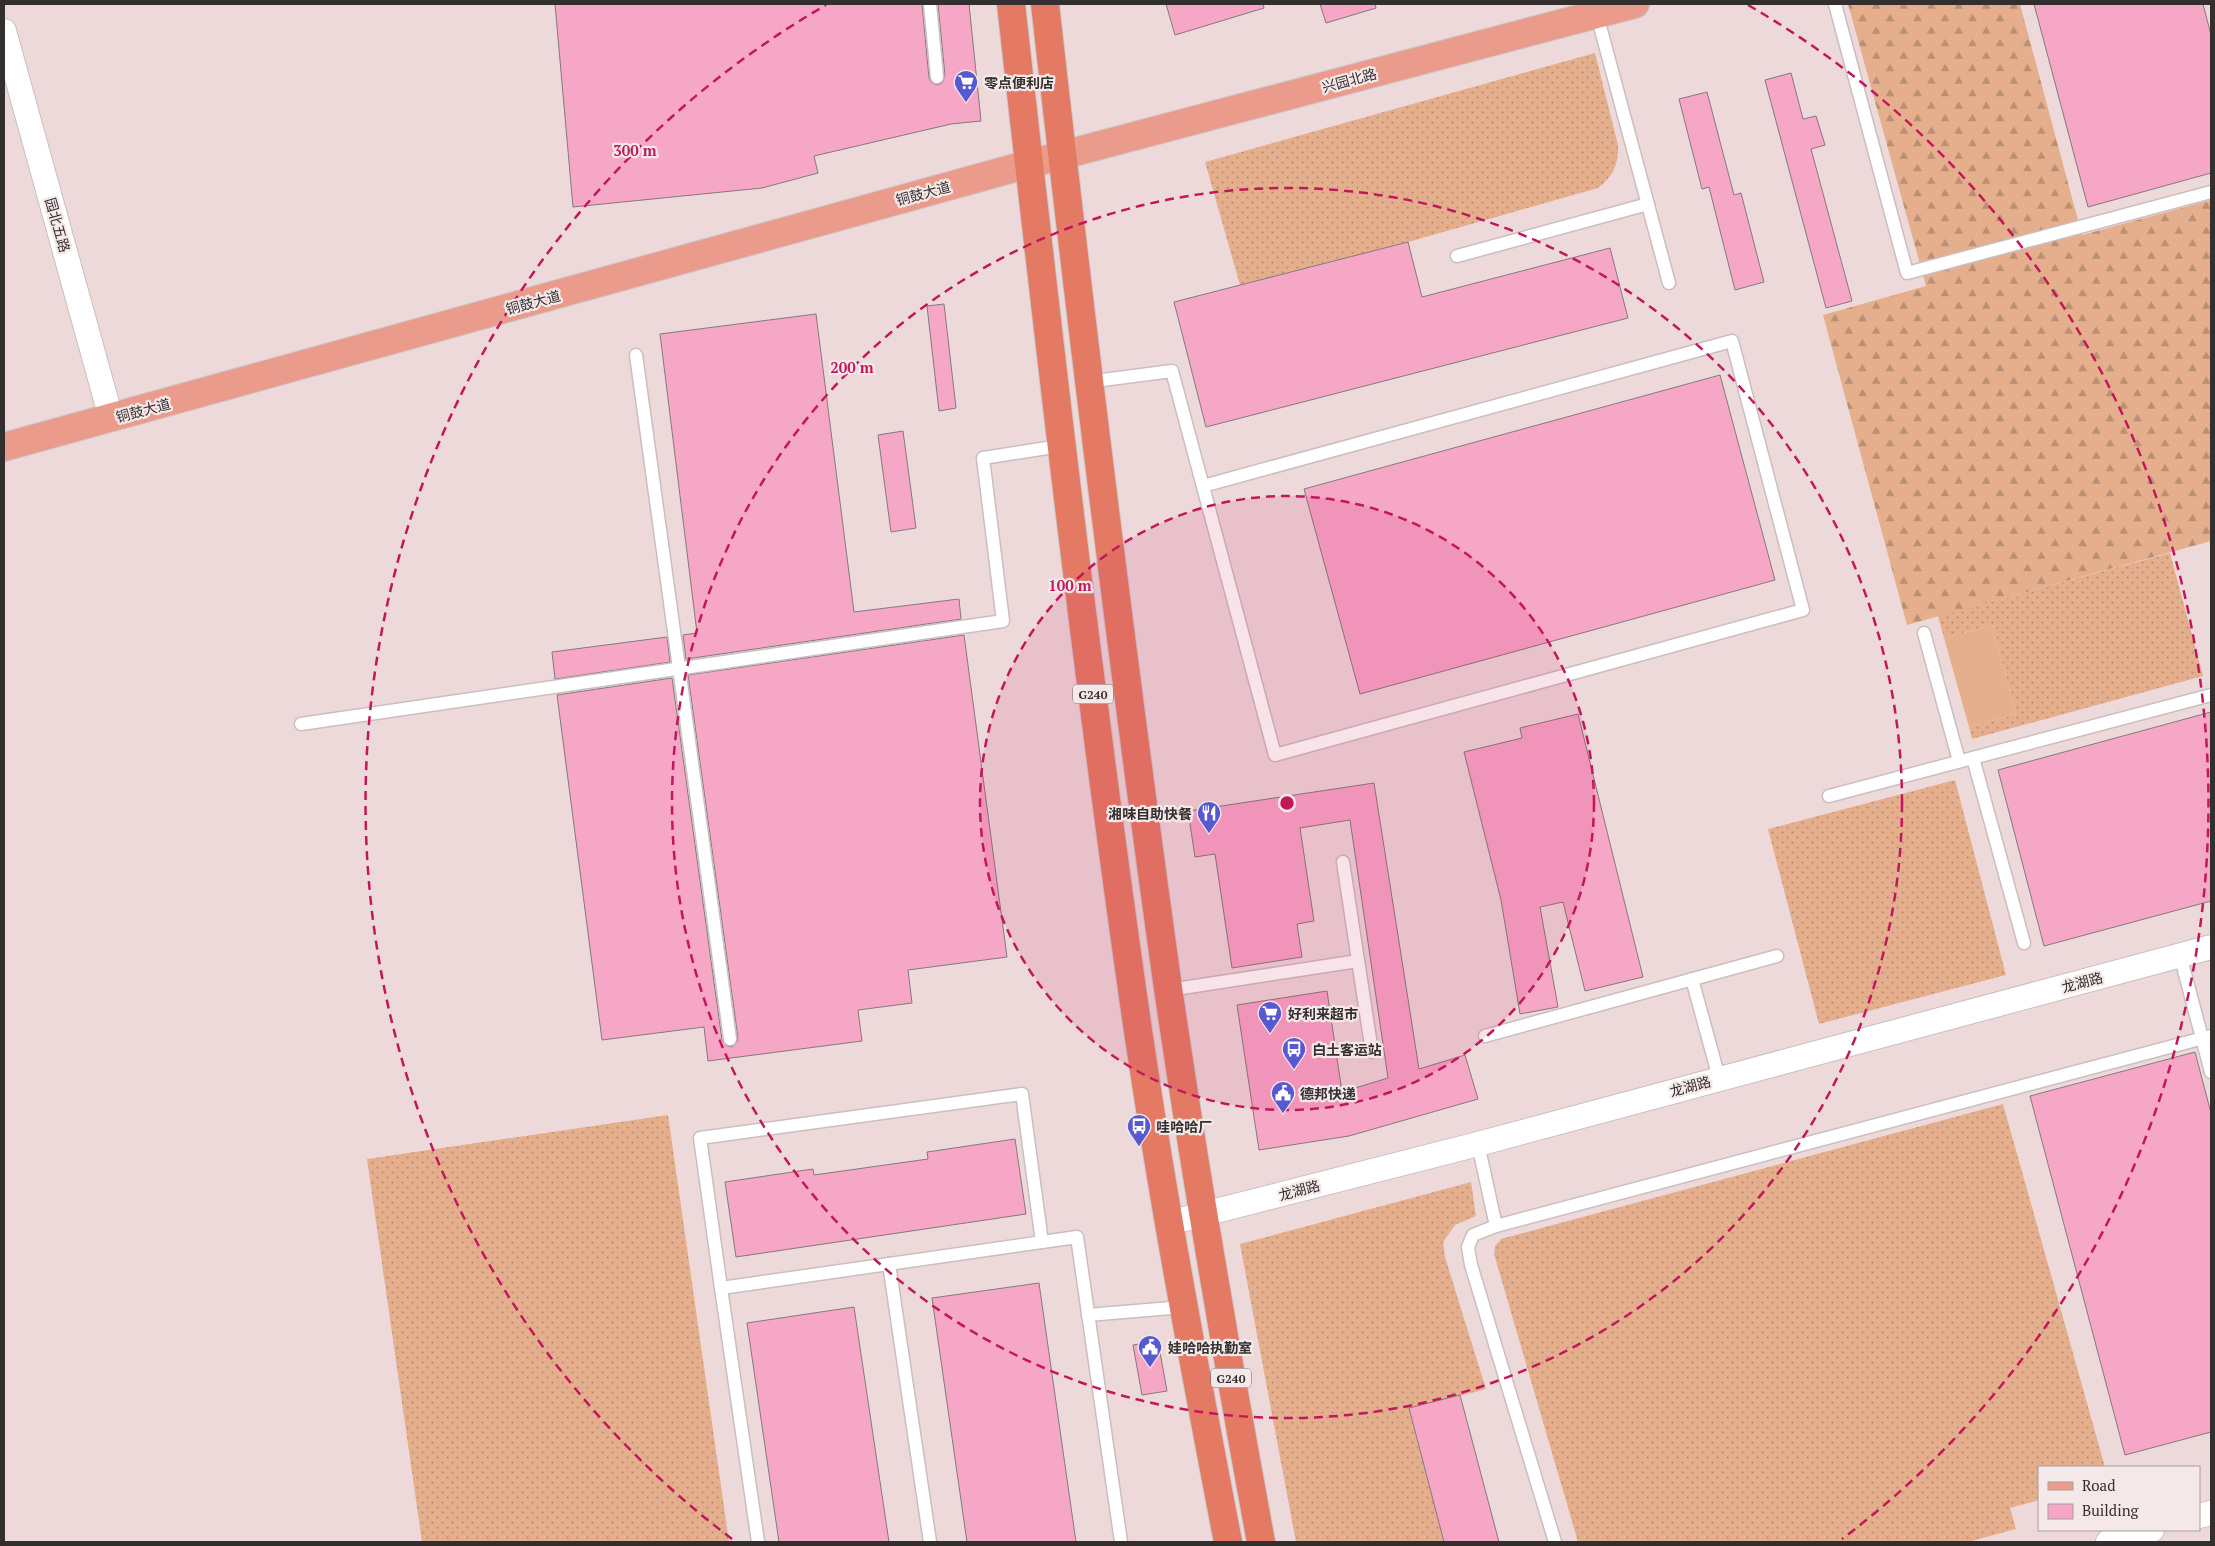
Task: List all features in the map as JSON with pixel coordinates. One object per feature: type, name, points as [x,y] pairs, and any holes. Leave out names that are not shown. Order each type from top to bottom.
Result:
[{"type":"highway","name":"G240","points":[[1011,4],[1060,446],[1134,997],[1183,1307],[1228,1542]]},
{"type":"highway","name":"G240","points":[[1045,4],[1087,382],[1168,990],[1204,1214],[1261,1542]]},
{"type":"main road","name":"兴园北路","points":[[1062,156],[1635,4]]},
{"type":"main road","name":"铜鼓大道","points":[[4,447],[1062,156]]},
{"type":"street","name":"园北五路","points":[[4,31],[111,418]]},
{"type":"street","name":"龙湖路","points":[[1169,1223],[1478,1144],[2211,946]]},
{"type":"street","points":[[2108,1542],[2148,1531]]},
{"type":"lane","points":[[930,4],[937,76]]},
{"type":"lane","points":[[1835,4],[1907,273],[2211,192]]},
{"type":"lane","points":[[1597,15],[1669,283]]},
{"type":"lane","points":[[1457,256],[1648,204]]},
{"type":"lane","points":[[1087,382],[1172,371],[1275,755],[1803,610],[1732,341],[1203,486]]},
{"type":"lane","points":[[636,355],[730,1039]]},
{"type":"lane","points":[[302,724],[1003,621],[983,458],[1060,446]]},
{"type":"lane","points":[[1924,633],[1959,761]]},
{"type":"lane","points":[[1829,796],[2211,694]]},
{"type":"lane","points":[[1973,758],[2024,943]]},
{"type":"lane","points":[[1343,862],[1372,1052]]},
{"type":"lane","points":[[2180,955],[2207,1037],[2211,1072]]},
{"type":"lane","points":[[1485,1036],[1777,956]]},
{"type":"lane","points":[[1168,990],[1358,961]]},
{"type":"lane","points":[[1692,979],[1719,1078]]},
{"type":"lane","points":[[1555,1542],[1469,1255],[1469,1240],[1473,1235],[1496,1226],[2207,1037]]},
{"type":"lane","points":[[758,1542],[700,1138],[1022,1094],[1042,1242]]},
{"type":"lane","points":[[1478,1144],[1496,1226]]},
{"type":"lane","points":[[721,1288],[1077,1237],[1121,1542]]},
{"type":"lane","points":[[889,1264],[930,1542]]},
{"type":"lane","points":[[1088,1315],[1183,1307]]},
{"type":"shaded area","points":[[4,4],[2211,4],[2211,1542],[4,1542]]},
{"type":"green space","points":[[1848,4],[2020,4],[2082,235],[2211,200],[2211,541],[1907,625],[1823,315],[1926,286]]},
{"type":"green space","points":[[1595,53],[1618,145],[1614,169],[1608,179],[1598,188],[1408,242],[1240,285],[1205,162]]},
{"type":"green space","points":[[2170,553],[2203,676],[1972,739],[1969,727],[2016,714],[1992,625],[1944,638],[1938,616]]},
{"type":"green space","points":[[1992,625],[2016,714],[1969,727],[1944,638]]},
{"type":"green space","points":[[1955,780],[2006,975],[1819,1024],[1768,829]]},
{"type":"green space","points":[[2003,1104],[2105,1466],[2038,1466],[2038,1500],[2010,1508],[2016,1529],[1968,1542],[1578,1542],[1494,1254],[1495,1246],[1501,1239]]},
{"type":"green space","points":[[668,1115],[729,1542],[422,1542],[367,1159]]},
{"type":"green space","points":[[1471,1182],[1476,1216],[1455,1225],[1443,1242],[1445,1257],[1486,1389],[1409,1409],[1444,1542],[1296,1542],[1240,1244]]},
{"type":"building","points":[[555,4],[922,4],[929,78],[931,82],[937,85],[942,83],[945,76],[938,4],[969,4],[981,121],[951,124],[814,156],[818,173],[762,188],[573,207]]},
{"type":"building","points":[[1166,4],[1263,4],[1264,8],[1175,35]]},
{"type":"building","points":[[1320,4],[1375,4],[1376,8],[1326,23]]},
{"type":"building","points":[[2034,4],[2203,4],[2211,35],[2211,173],[2088,207]]},
{"type":"building","points":[[1791,73],[1803,119],[1816,116],[1825,145],[1811,149],[1852,301],[1826,308],[1765,80]]},
{"type":"building","points":[[1707,92],[1734,195],[1741,193],[1764,282],[1735,290],[1709,187],[1702,189],[1679,99]]},
{"type":"building","points":[[1408,242],[1422,297],[1610,248],[1628,318],[1206,427],[1174,302]]},
{"type":"building","points":[[944,304],[956,408],[939,411],[927,306]]},
{"type":"building","points":[[816,314],[854,612],[959,599],[961,619],[686,659],[683,635],[697,633],[660,334]]},
{"type":"building","points":[[1720,375],[1775,580],[1360,694],[1304,489]]},
{"type":"building","points":[[903,431],[916,528],[891,532],[878,435]]},
{"type":"building","points":[[964,635],[1007,957],[908,970],[912,1003],[858,1010],[862,1041],[708,1061],[704,1027],[602,1040],[557,695],[672,678],[722,1040],[727,1046],[732,1047],[738,1038],[688,675]]},
{"type":"building","points":[[667,637],[670,662],[555,679],[552,652]]},
{"type":"building","points":[[2211,712],[2211,901],[2044,946],[1998,770]]},
{"type":"building","points":[[1578,714],[1643,977],[1585,991],[1563,902],[1540,907],[1558,1007],[1520,1014],[1501,900],[1464,752],[1522,738],[1520,728]]},
{"type":"building","points":[[1374,783],[1419,1069],[1465,1055],[1478,1099],[1349,1136],[1259,1150],[1237,1005],[1327,991],[1342,1092],[1388,1078],[1350,820],[1300,828],[1314,921],[1297,924],[1302,957],[1232,968],[1215,854],[1195,857],[1188,811]]},
{"type":"building","points":[[2195,1052],[2211,1113],[2211,1432],[2125,1455],[2030,1096]]},
{"type":"building","points":[[1015,1139],[1026,1214],[736,1257],[725,1182],[813,1169],[814,1175],[928,1159],[927,1152]]},
{"type":"building","points":[[1039,1283],[1076,1542],[967,1542],[932,1298]]},
{"type":"building","points":[[854,1307],[889,1542],[779,1542],[747,1323]]},
{"type":"building","name":"娃哈哈执勤室","points":[[1158,1341],[1167,1391],[1142,1395],[1133,1345]]},
{"type":"building","points":[[1460,1395],[1499,1542],[1444,1542],[1409,1408]]},
{"type":"place","name":"零点便利店","points":[[966,103]]},
{"type":"place","name":"湘味自助快餐","points":[[1209,834]]},
{"type":"place","name":"好利来超市","points":[[1270,1034]]},
{"type":"place","name":"白土客运站","points":[[1294,1070]]},
{"type":"place","name":"德邦快递","points":[[1283,1114]]},
{"type":"place","name":"哇哈哈厂","points":[[1139,1147]]},
{"type":"place","name":"娃哈哈执勤室","points":[[1150,1368]]}]
